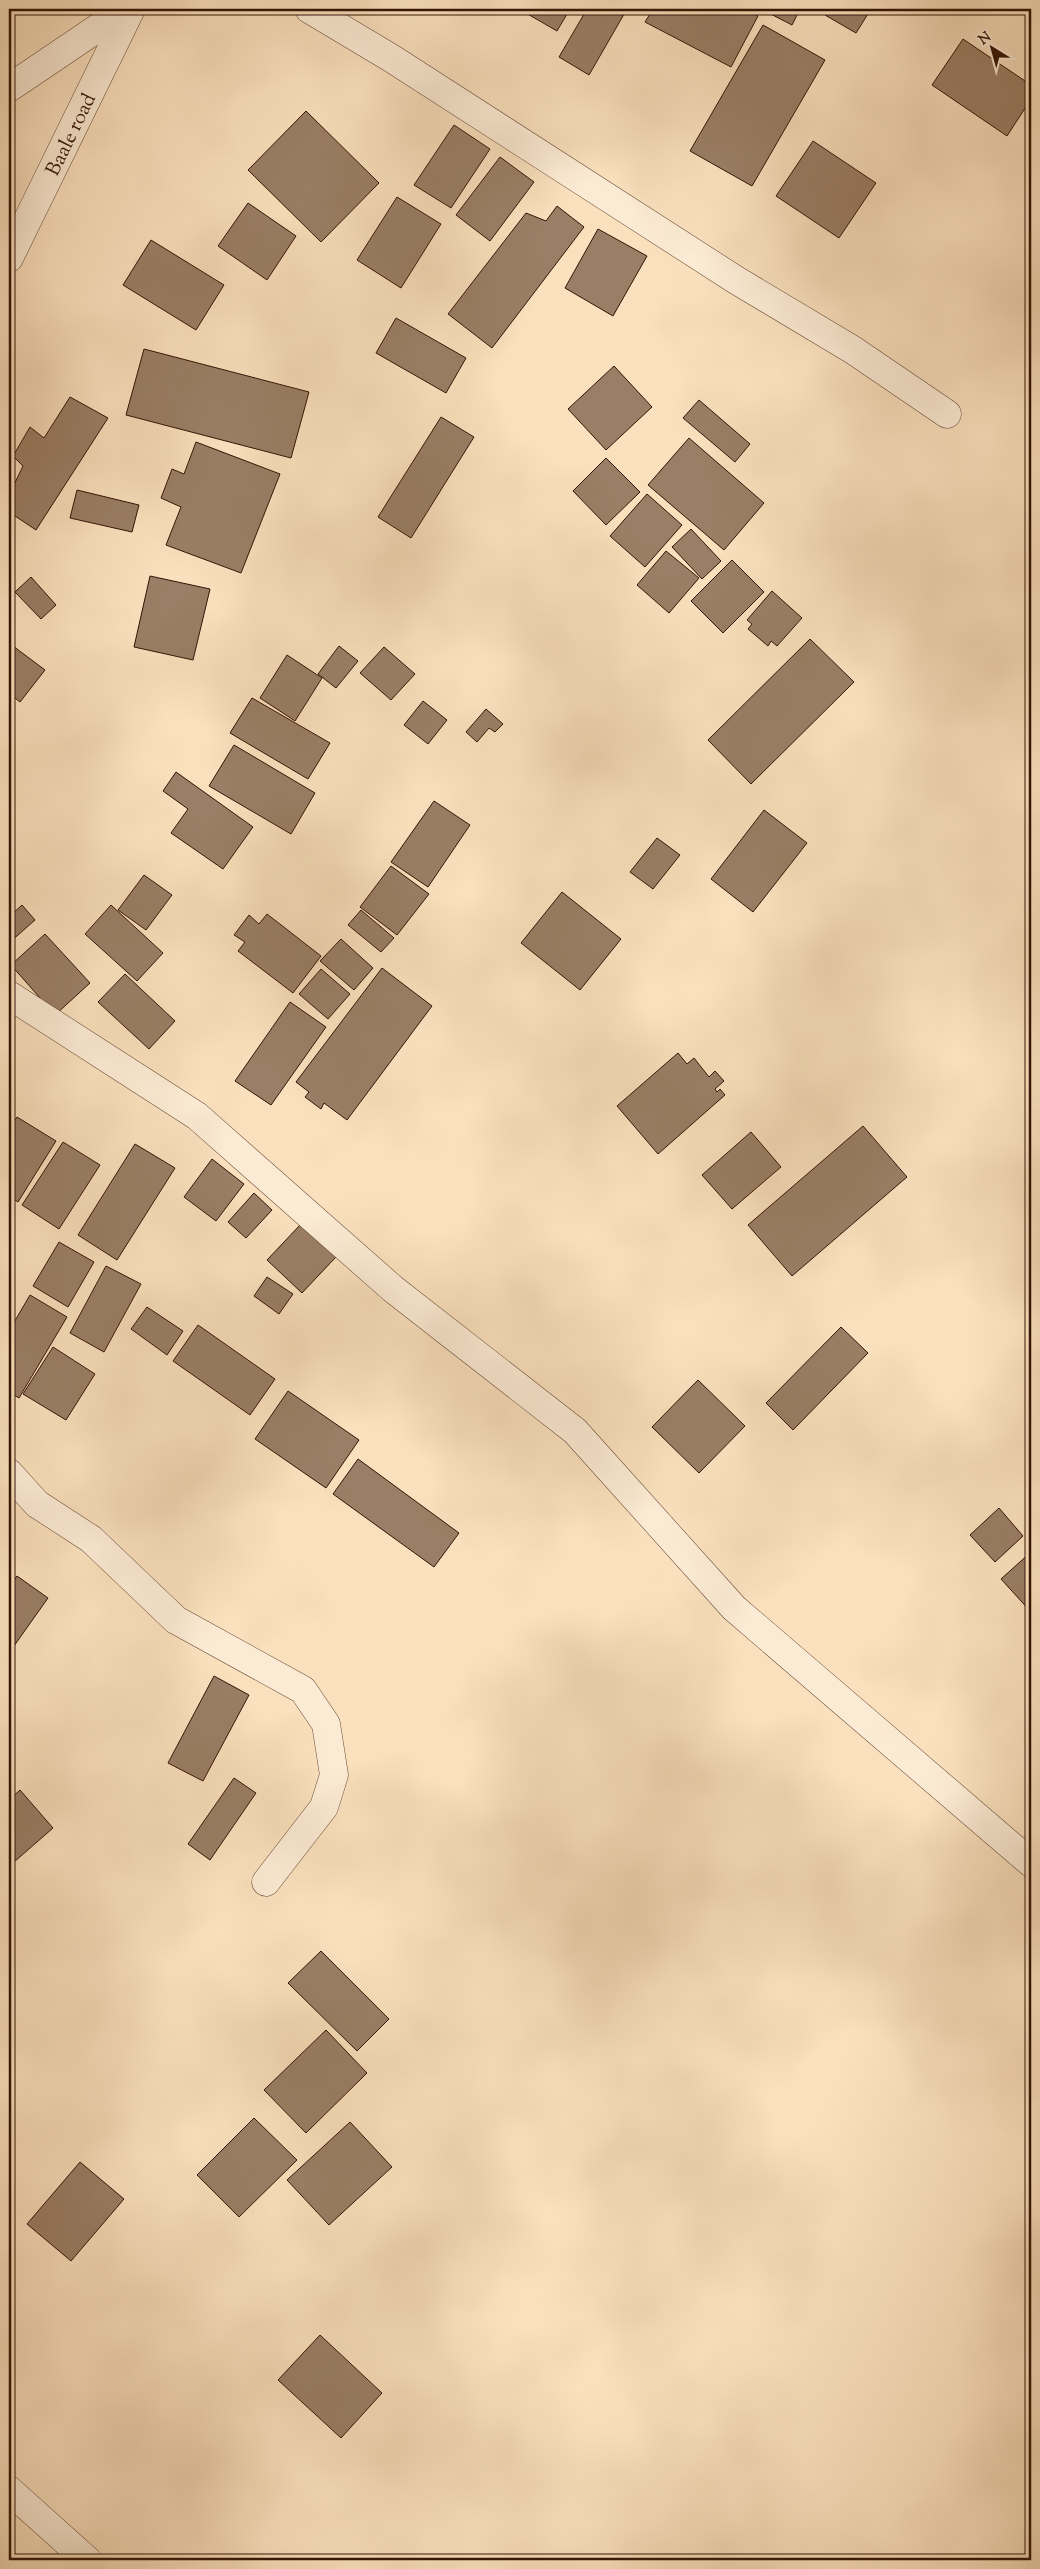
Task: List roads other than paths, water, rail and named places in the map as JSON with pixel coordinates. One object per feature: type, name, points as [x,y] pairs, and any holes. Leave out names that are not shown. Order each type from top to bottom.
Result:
[{"type":"street","points":[[9,88],[126,9]]},
{"type":"street","name":"Baale road","points":[[9,258],[131,9]]},
{"type":"street","points":[[309,9],[391,58],[736,280],[853,350],[947,414]]},
{"type":"street","points":[[9,995],[197,1116],[393,1289],[576,1431],[734,1608],[1031,1863]]},
{"type":"street","points":[[9,1473],[37,1504],[91,1539],[176,1620],[303,1690],[326,1724],[334,1775],[324,1807],[266,1882]]},
{"type":"street","points":[[9,2490],[88,2560]]}]
